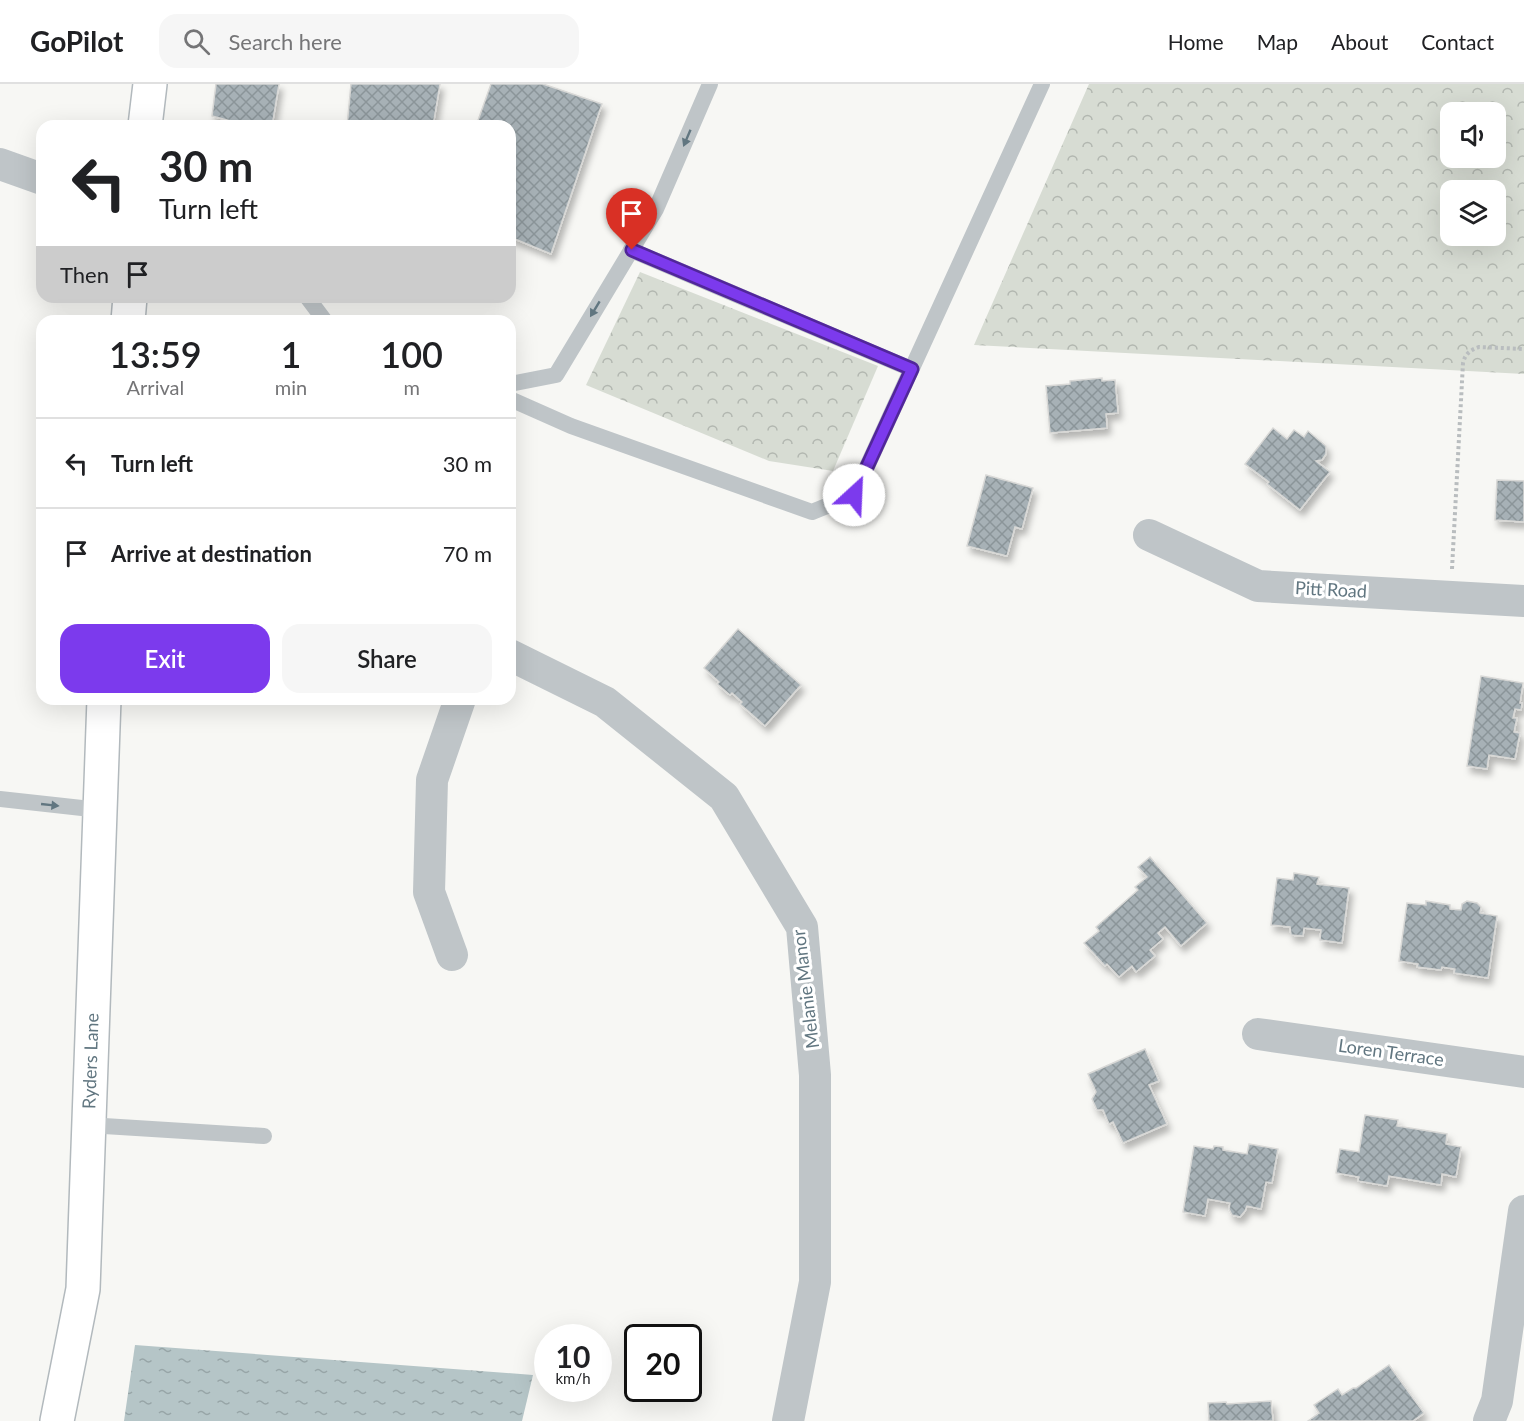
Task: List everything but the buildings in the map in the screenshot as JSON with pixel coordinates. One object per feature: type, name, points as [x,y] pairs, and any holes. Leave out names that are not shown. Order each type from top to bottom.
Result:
[{"type":"main road","points":[[146,120],[150,84]]},
{"type":"main road","name":"Ryders Lane","points":[[57,1421],[82,1289],[104,705]]},
{"type":"street","points":[[0,164],[36,177]]},
{"type":"street","name":"Pitt Road","points":[[1149,535],[1258,586],[1524,601]]},
{"type":"street","name":"Melanie Manor","points":[[516,658],[605,702],[724,797],[802,927],[815,1075],[815,1282],[788,1421]]},
{"type":"street","points":[[452,956],[429,892],[432,780],[458,705]]},
{"type":"street","name":"Loren Terrace","points":[[1258,1034],[1524,1072]]},
{"type":"street","points":[[1489,1421],[1497,1401],[1524,1211]]},
{"type":"lane","points":[[516,383],[555,375],[656,209],[710,84]]},
{"type":"lane","points":[[516,402],[571,426],[812,512],[854,495],[1042,84]]},
{"type":"lane","points":[[632,250],[912,369]]},
{"type":"lane","points":[[0,799],[100,810]]},
{"type":"lane","points":[[88,1125],[264,1136]]},
{"type":"path","points":[[1450,597],[1465,356],[1479,347],[1524,350]]},
{"type":"green space","points":[[1089,84],[1524,84],[1524,374],[974,345]]},
{"type":"green space","points":[[640,272],[878,366],[833,471],[769,461],[586,385]]},
{"type":"water","points":[[135,1345],[533,1375],[522,1421],[124,1421]]},
{"type":"route","points":[[632,250],[912,369],[854,495]]}]
